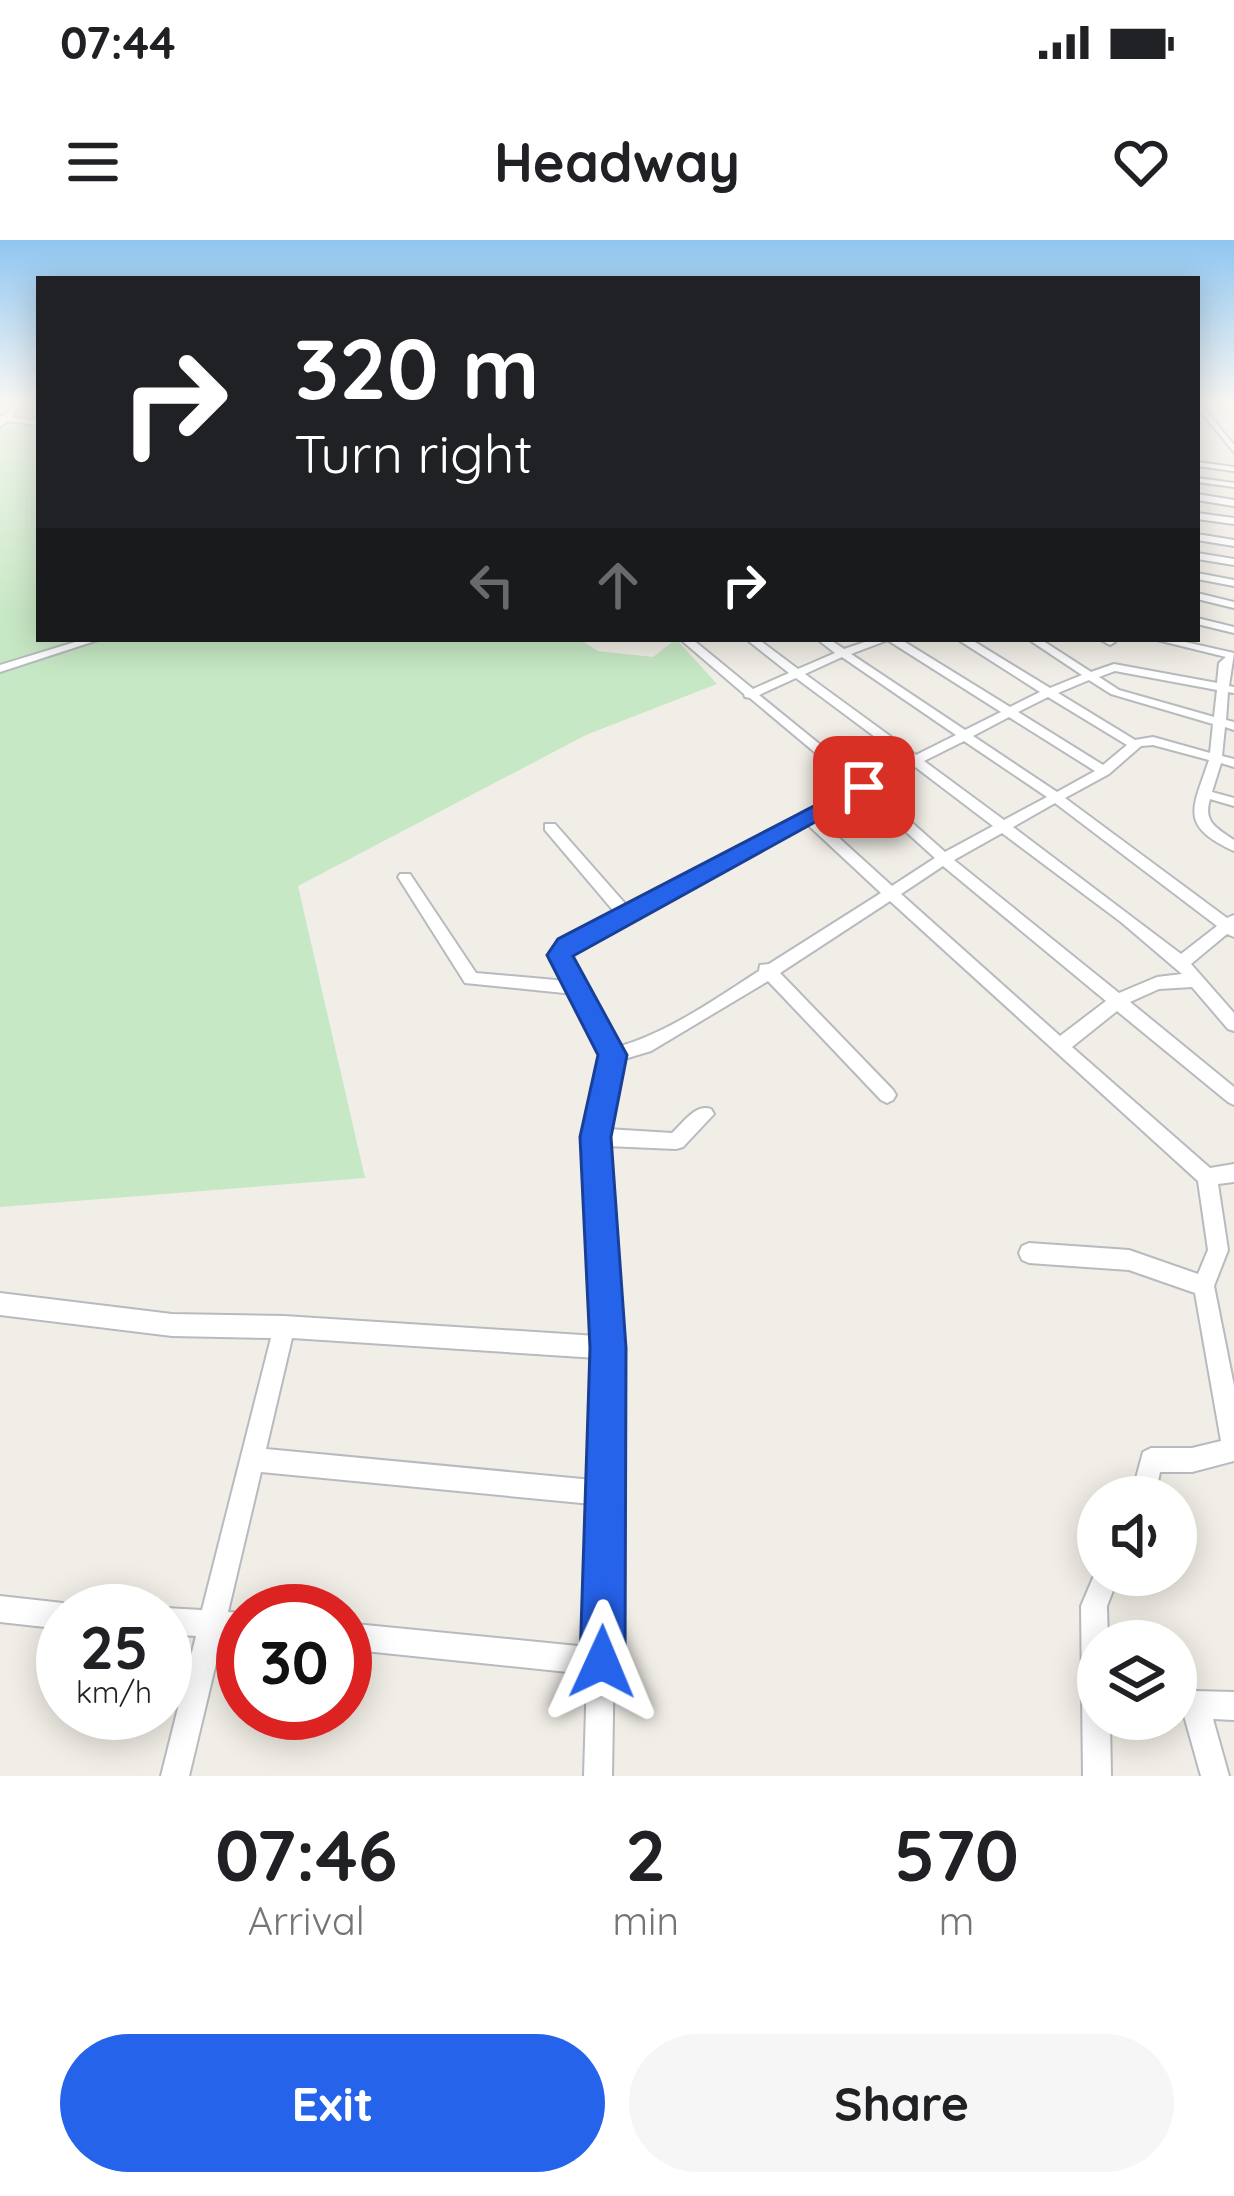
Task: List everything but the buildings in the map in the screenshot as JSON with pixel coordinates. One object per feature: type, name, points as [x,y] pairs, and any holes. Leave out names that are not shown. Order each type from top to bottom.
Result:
[{"type":"street","points":[[1200,480],[1234,485]]},
{"type":"street","points":[[1200,497],[1234,502]]},
{"type":"street","points":[[1200,516],[1234,521]]},
{"type":"street","points":[[1200,536],[1234,542]]},
{"type":"street","points":[[1200,556],[1234,562]]},
{"type":"street","points":[[1200,577],[1234,583]]},
{"type":"street","points":[[1200,597],[1234,605]]},
{"type":"street","points":[[1200,622],[1234,629]]},
{"type":"street","points":[[0,669],[86,642]]},
{"type":"street","points":[[688,642],[1234,1097]]},
{"type":"street","points":[[755,642],[1181,963],[1234,1024]]},
{"type":"street","points":[[826,642],[1057,798],[1231,925],[1181,963]]},
{"type":"street","points":[[749,695],[878,642]]},
{"type":"street","points":[[893,642],[1104,771]]},
{"type":"street","points":[[967,642],[1135,745]]},
{"type":"street","points":[[1038,642],[1115,692],[1226,724]]},
{"type":"street","points":[[1172,642],[1234,657]]},
{"type":"street","points":[[1234,657],[1225,663],[1228,763],[1205,794],[1201,821],[1234,846]]},
{"type":"street","points":[[598,1776],[608,1348],[596,1137],[613,1055],[560,955],[567,946],[913,759],[1092,673],[1124,664],[1229,688]]},
{"type":"street","points":[[613,1055],[645,1046],[721,1003],[766,969],[894,895],[944,859],[1104,771],[1135,745],[1153,741],[1228,763]]},
{"type":"street","points":[[1205,794],[1234,802]]},
{"type":"street","points":[[806,816],[1207,1177],[1218,1250],[1204,1286],[1234,1448],[1192,1460],[1151,1460],[1148,1476]]},
{"type":"street","points":[[550,827],[627,916]]},
{"type":"street","points":[[405,877],[471,979],[580,988]]},
{"type":"street","points":[[766,969],[887,1095]]},
{"type":"street","points":[[1059,1047],[1150,982],[1198,981]]},
{"type":"street","points":[[596,1137],[676,1141],[705,1114]]},
{"type":"street","points":[[1207,1177],[1234,1173]]},
{"type":"street","points":[[1029,1253],[1130,1260],[1204,1286]]},
{"type":"street","points":[[0,1304],[172,1325],[284,1327],[608,1348]]},
{"type":"street","points":[[175,1776],[284,1327]]},
{"type":"street","points":[[255,1460],[604,1493]]},
{"type":"street","points":[[1097,1776],[1094,1606],[1098,1596]]},
{"type":"street","points":[[0,1609],[36,1613]]},
{"type":"street","points":[[192,1622],[214,1623]]},
{"type":"street","points":[[372,1639],[602,1662]]},
{"type":"street","points":[[1215,1776],[1195,1705],[1234,1706]]},
{"type":"green space","points":[[0,472],[36,472],[36,642],[584,642],[598,651],[653,657],[679,642],[717,684],[586,735],[298,886],[365,1178],[0,1207]]},
{"type":"route","points":[[602,1662],[608,1348],[596,1137],[613,1055],[560,955],[567,946],[864,787]]}]
